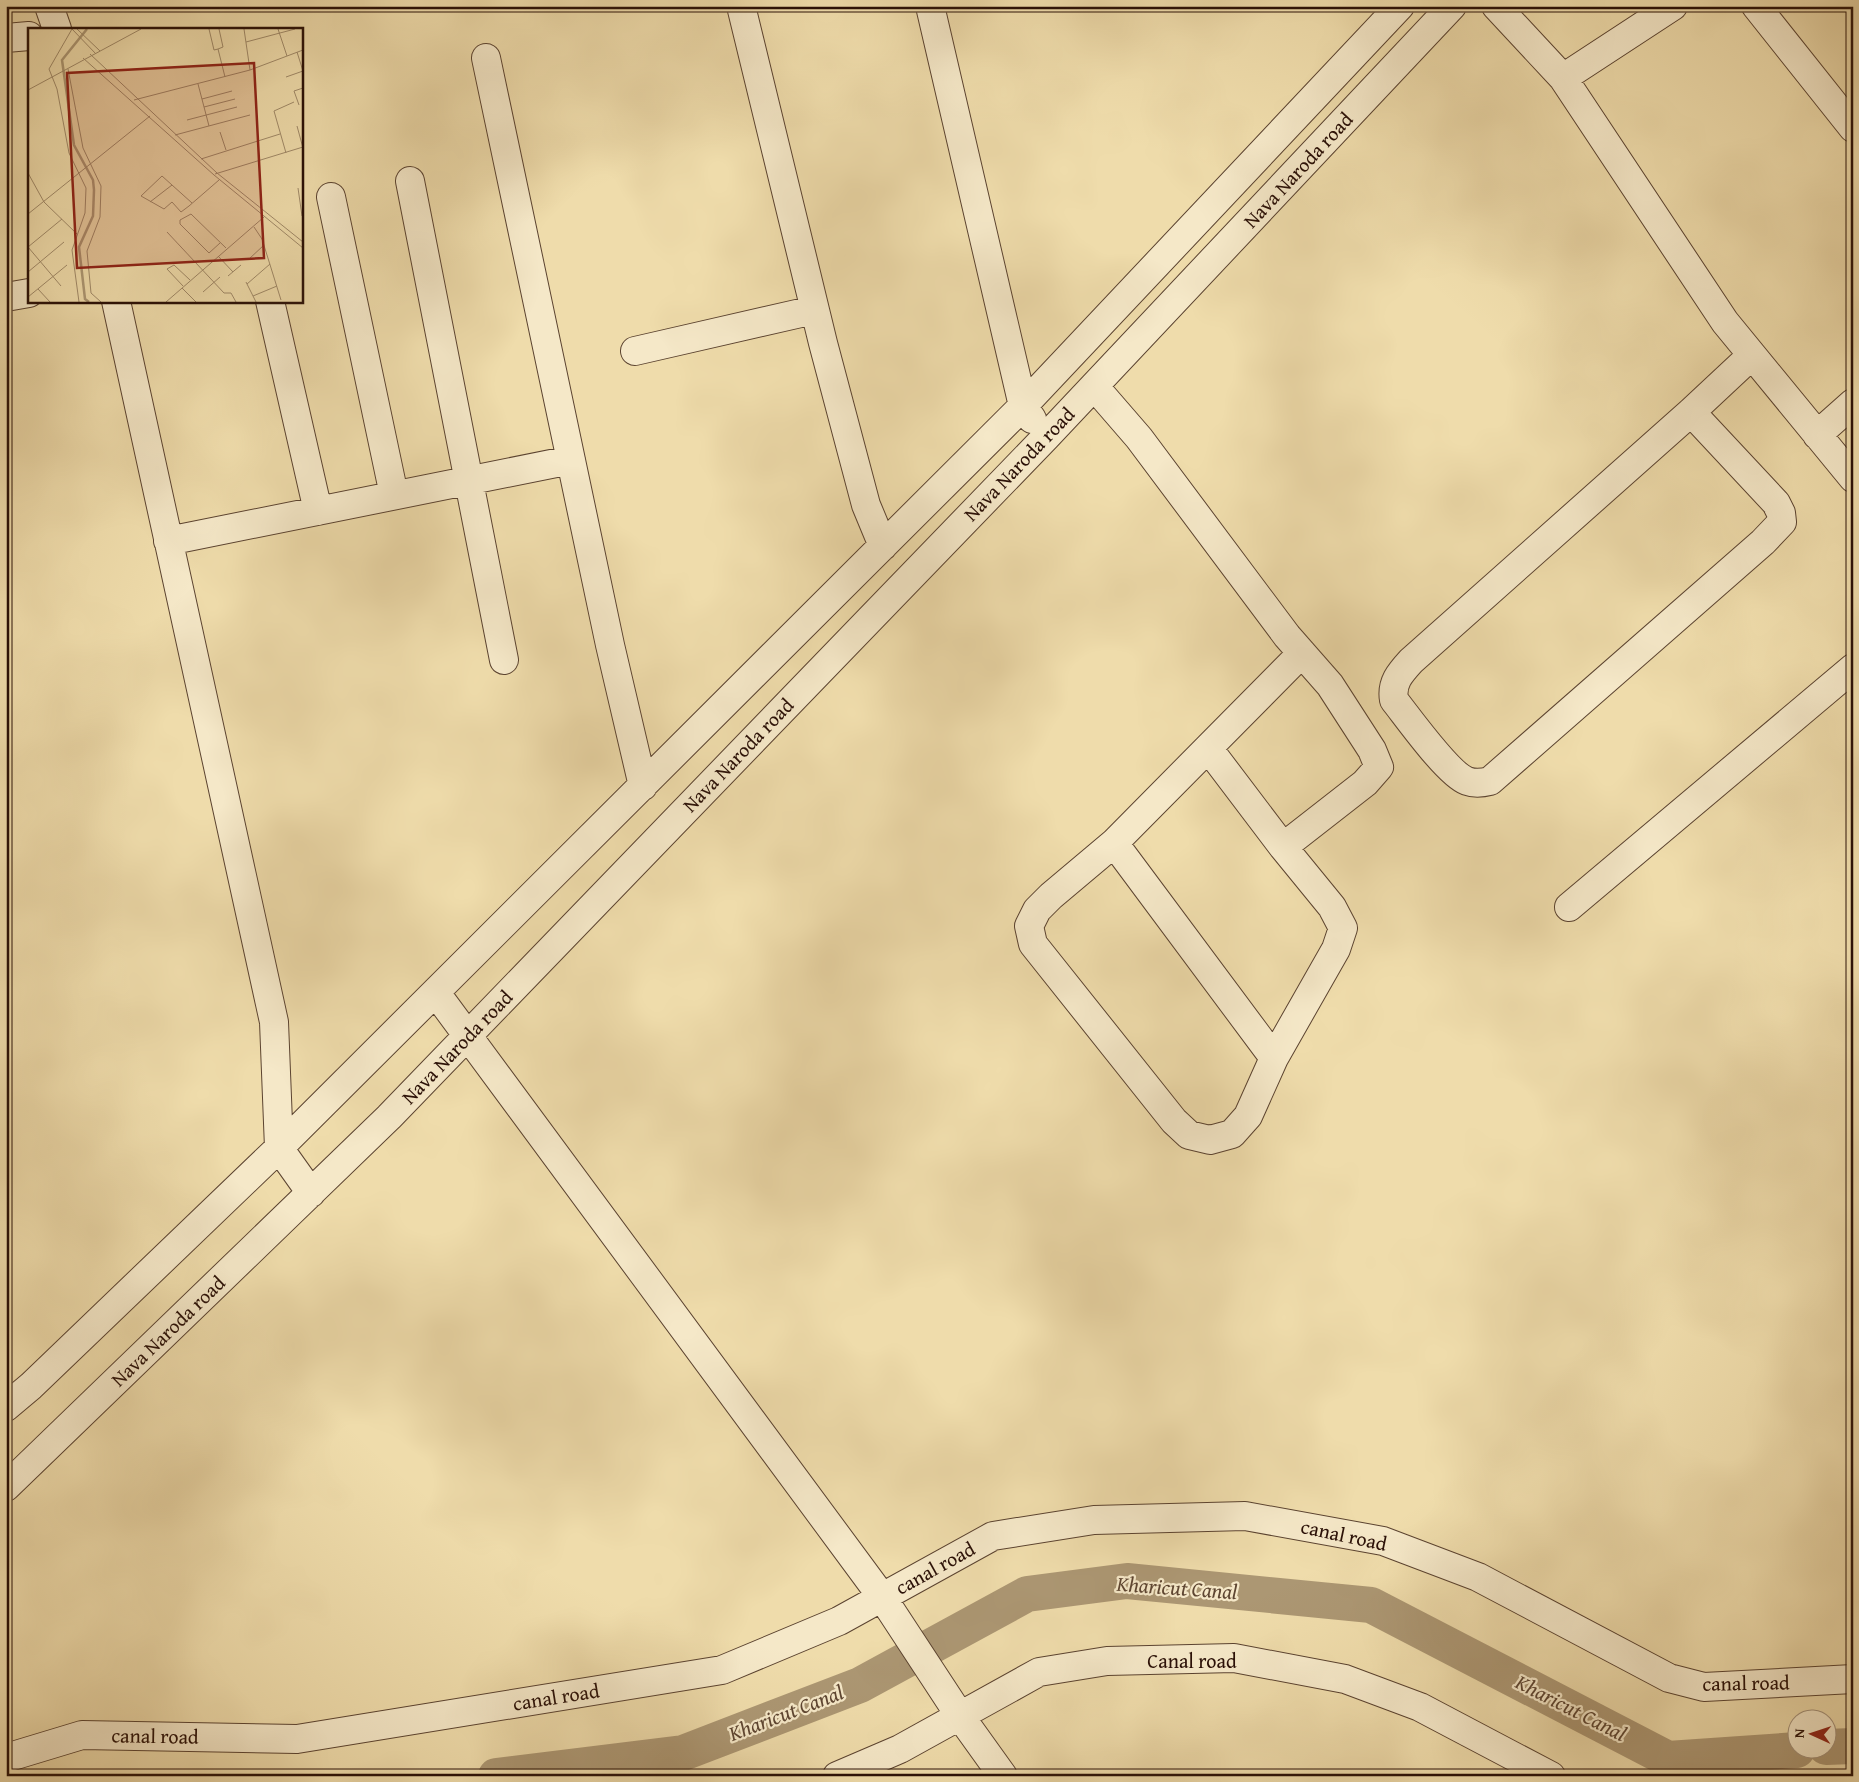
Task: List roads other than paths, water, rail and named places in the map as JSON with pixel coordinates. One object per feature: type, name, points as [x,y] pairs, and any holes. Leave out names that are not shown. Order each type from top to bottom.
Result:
[{"type":"street","points":[[49,6],[57,28]]},
{"type":"street","points":[[741,6],[814,310],[866,505],[883,546]]},
{"type":"street","points":[[930,6],[1023,406],[1046,437]]},
{"type":"street","name":"Nava Naroda road","points":[[6,1406],[31,1386],[279,1148],[1023,406],[1400,6]]},
{"type":"street","name":"Nava Naroda road","points":[[6,1487],[389,1117],[1046,437],[1452,6]]},
{"type":"street","points":[[1496,6],[1563,78],[1725,322],[1853,478]]},
{"type":"street","points":[[1563,78],[1673,6]]},
{"type":"street","points":[[1756,6],[1853,128]]},
{"type":"street","points":[[6,38],[28,36]]},
{"type":"street","points":[[486,58],[570,460],[643,786]]},
{"type":"street","points":[[410,181],[504,660]]},
{"type":"street","points":[[331,197],[394,495]]},
{"type":"street","points":[[6,297],[28,293]]},
{"type":"street","points":[[116,302],[274,1022],[279,1148],[311,1193]]},
{"type":"street","points":[[270,302],[318,511]]},
{"type":"street","points":[[634,350],[814,310]]},
{"type":"street","points":[[1692,412],[1776,502],[1781,513],[1782,522],[1763,542],[1490,782],[1478,784],[1467,781],[1457,775],[1439,757],[1394,700],[1392,691],[1395,681],[1401,672],[1692,412],[1752,355]]},
{"type":"street","points":[[1094,386],[1139,438],[1287,636],[1330,685],[1372,750],[1379,767],[1366,783],[1283,847]]},
{"type":"street","points":[[1817,435],[1853,403]]},
{"type":"street","points":[[168,541],[570,460]]},
{"type":"street","points":[[1208,748],[1332,908],[1343,928],[1336,949],[1274,1058],[1248,1116],[1232,1134],[1210,1140],[1189,1135],[1174,1121],[1033,944],[1029,926],[1037,910],[1051,896],[1114,843],[1208,748],[1302,653]]},
{"type":"street","points":[[1569,908],[1853,668]]},
{"type":"street","points":[[1114,843],[1274,1058]]},
{"type":"street","points":[[436,993],[882,1597],[960,1716],[1003,1776]]},
{"type":"street","name":"canal road","points":[[6,1758],[82,1735],[297,1739],[722,1670],[839,1621],[993,1536],[1094,1520],[1245,1516],[1383,1541],[1478,1577],[1669,1678],[1704,1687],[1853,1679]]},
{"type":"street","name":"Canal road","points":[[836,1776],[900,1749],[1039,1672],[1107,1661],[1234,1658],[1345,1679],[1420,1707],[1543,1774]]},
{"type":"waterway","name":"Kharicut Canal","points":[[496,1776],[683,1753],[860,1685],[1027,1594],[1127,1581],[1371,1605],[1668,1759],[1786,1751]]},
{"type":"waterway","name":"Kharicut Canal","points":[[1836,1747],[1853,1746]]}]
